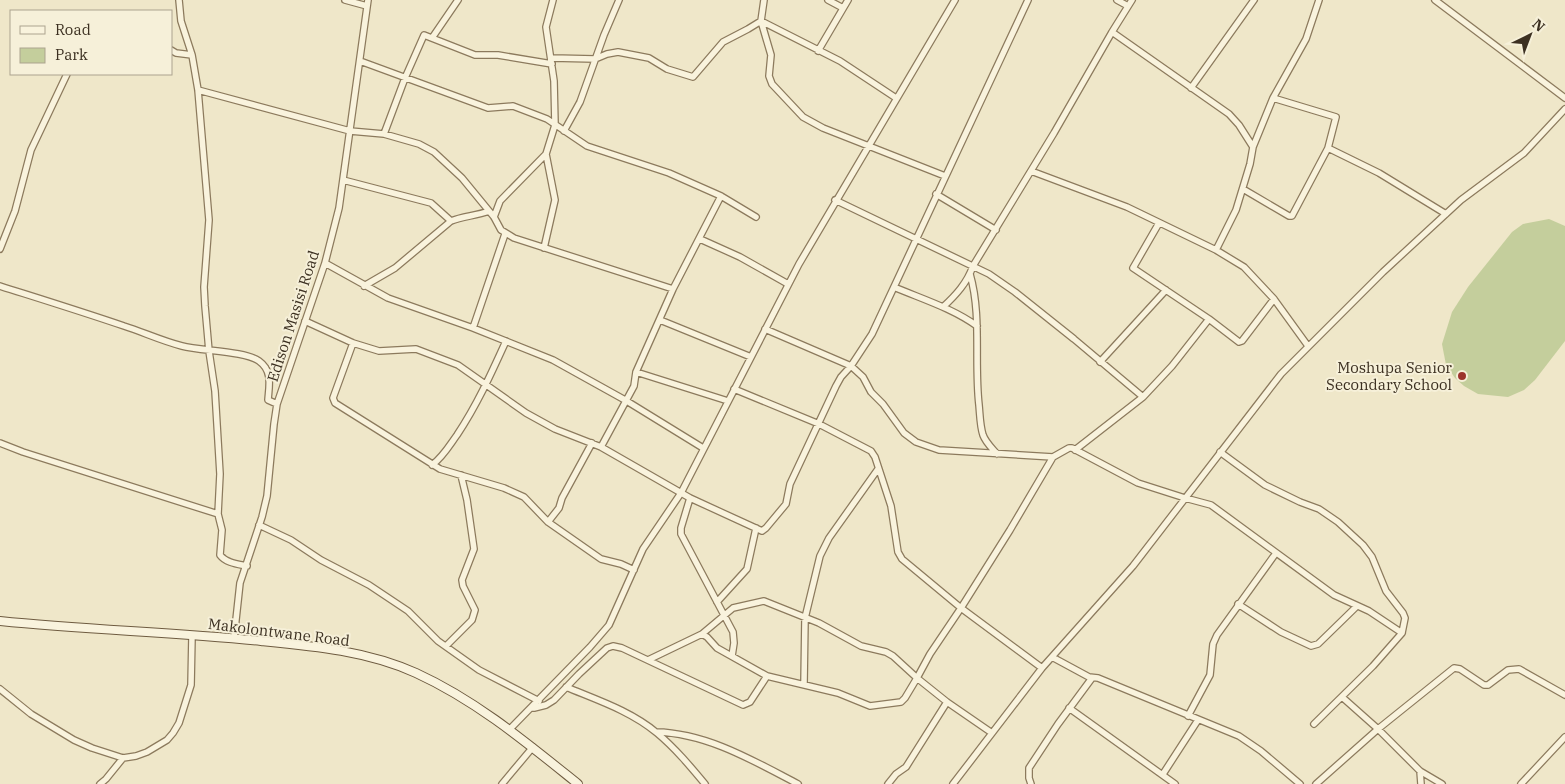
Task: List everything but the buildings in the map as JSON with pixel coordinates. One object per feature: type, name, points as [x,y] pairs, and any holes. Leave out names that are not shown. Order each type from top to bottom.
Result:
[{"type":"main road","name":"Makolontwane Road","points":[[0,621],[47,626],[234,638],[336,650],[386,662],[415,673],[447,689],[510,729],[578,784]]},
{"type":"street","points":[[179,0],[181,21],[192,55],[198,90],[209,220],[204,287],[205,325],[215,391],[220,474],[218,514],[222,530],[220,554],[228,562],[247,566]]},
{"type":"street","points":[[345,0],[368,3]]},
{"type":"street","points":[[432,38],[458,0]]},
{"type":"street","points":[[494,217],[500,201],[546,154],[556,125],[552,61],[546,27],[553,0]]},
{"type":"street","points":[[564,131],[580,102],[604,35],[619,0]]},
{"type":"street","points":[[764,0],[761,21],[771,55],[769,76],[779,93],[803,117],[813,123],[945,176]]},
{"type":"street","points":[[828,0],[842,8]]},
{"type":"street","points":[[818,51],[848,0]]},
{"type":"street","points":[[510,729],[539,702],[605,630],[644,549],[680,493],[788,284],[835,200],[955,0]]},
{"type":"street","points":[[305,321],[353,343],[380,350],[416,349],[458,365],[526,413],[555,429],[601,447],[680,493],[764,530],[784,508],[790,484],[839,381],[872,334],[1028,0]]},
{"type":"street","points":[[1117,0],[1128,6]]},
{"type":"street","points":[[943,307],[954,297],[970,274],[1132,0]]},
{"type":"street","points":[[1191,88],[1254,0]]},
{"type":"street","points":[[1216,250],[1236,210],[1250,164],[1253,147],[1273,98],[1306,39],[1319,0]]},
{"type":"street","points":[[1435,0],[1565,98]]},
{"type":"street","name":"Edison Masisi Road","points":[[234,638],[240,583],[247,566],[267,496],[277,404],[325,263],[340,208],[368,3]]},
{"type":"street","points":[[384,134],[423,37],[427,36],[475,55],[498,55],[552,61],[595,59],[618,52],[649,58],[667,69],[693,77],[723,42],[761,21]]},
{"type":"street","points":[[761,21],[840,61],[896,98]]},
{"type":"street","points":[[1112,32],[1228,114],[1239,125],[1253,147]]},
{"type":"street","points":[[172,50],[192,55]]},
{"type":"street","points":[[360,61],[488,108],[513,106],[547,119],[587,146],[669,173],[721,196],[756,217]]},
{"type":"street","points":[[0,249],[15,211],[31,150],[68,75]]},
{"type":"street","points":[[198,90],[350,131],[384,134],[420,144],[434,152],[462,178],[494,217],[505,234],[673,289]]},
{"type":"street","points":[[1243,189],[1292,216],[1328,148],[1336,117],[1273,98]]},
{"type":"street","points":[[953,784],[1042,668],[1128,572],[1276,380],[1383,272],[1476,188],[1524,153],[1565,109]]},
{"type":"street","points":[[1328,148],[1379,173],[1446,214]]},
{"type":"street","points":[[544,248],[555,200],[546,154]]},
{"type":"street","points":[[1031,171],[1127,207],[1216,250],[1244,267],[1274,299],[1308,346]]},
{"type":"street","points":[[343,180],[431,204],[451,221]]},
{"type":"street","points":[[936,194],[996,230]]},
{"type":"street","points":[[601,447],[634,386],[636,372],[673,289],[721,196]]},
{"type":"street","points":[[835,200],[989,274],[1015,292],[1143,397]]},
{"type":"street","points":[[364,286],[395,268],[451,221],[459,217],[480,215],[489,211]]},
{"type":"street","points":[[1159,223],[1133,268],[1240,342],[1274,299]]},
{"type":"street","points":[[473,328],[505,234]]},
{"type":"street","points":[[700,239],[740,257],[788,284]]},
{"type":"street","points":[[325,263],[388,298],[473,328],[553,360],[626,400],[704,448]]},
{"type":"street","points":[[970,274],[977,312],[976,382],[980,419],[983,435],[997,454]]},
{"type":"street","points":[[0,286],[123,325],[181,346],[251,356],[262,362],[267,369],[270,377],[268,400],[277,404]]},
{"type":"street","points":[[894,287],[943,307],[964,317],[977,326]]},
{"type":"street","points":[[1100,362],[1166,290]]},
{"type":"street","points":[[660,320],[751,358]]},
{"type":"street","points":[[1075,450],[1143,397],[1172,366],[1209,320]]},
{"type":"street","points":[[765,329],[851,366],[863,377],[871,392],[909,438],[916,442],[939,450],[1053,457]]},
{"type":"street","points":[[432,465],[442,456],[465,422],[487,385],[506,341]]},
{"type":"street","points":[[353,343],[333,398],[335,402],[432,465],[504,488],[524,497],[548,522],[605,561],[620,564],[634,570]]},
{"type":"street","points":[[636,372],[728,401]]},
{"type":"street","points":[[734,389],[819,424],[867,448],[875,457],[891,506],[898,552],[902,559],[961,608],[1042,668]]},
{"type":"street","points":[[0,443],[218,514]]},
{"type":"street","points":[[548,522],[559,508],[562,498],[592,443]]},
{"type":"street","points":[[702,634],[716,648],[767,676],[838,692],[870,706],[901,702],[1010,530],[1053,457],[1069,448],[1138,483],[1211,504],[1334,594],[1369,611],[1402,633]]},
{"type":"street","points":[[1220,452],[1265,485],[1319,509],[1338,522],[1363,545],[1372,557],[1386,591],[1405,618],[1402,633],[1373,666],[1314,724]]},
{"type":"street","points":[[804,684],[805,618],[820,556],[824,547],[878,469]]},
{"type":"street","points":[[446,646],[472,620],[475,610],[462,580],[474,549],[467,500],[461,475]]},
{"type":"street","points":[[690,498],[681,534],[733,632],[732,656]]},
{"type":"street","points":[[259,525],[291,540],[321,560],[369,585],[408,611],[431,635],[479,670],[539,702]]},
{"type":"street","points":[[717,602],[747,569],[756,528]]},
{"type":"street","points":[[1188,716],[1210,675],[1217,635],[1276,553]]},
{"type":"street","points":[[648,660],[702,634],[733,608],[760,600],[819,623],[861,646],[886,652],[893,656],[946,702],[992,733]]},
{"type":"street","points":[[1238,604],[1281,632],[1310,646],[1318,644],[1357,606]]},
{"type":"street","points":[[0,689],[31,714],[74,740],[92,748],[123,758],[148,752],[167,740],[179,723],[191,685],[192,636]]},
{"type":"street","points":[[532,709],[546,705],[554,700],[607,648],[613,646],[622,648],[743,705],[750,702],[767,676]]},
{"type":"street","points":[[1052,657],[1092,678],[1098,678],[1247,741],[1300,784]]},
{"type":"street","points":[[1316,784],[1378,729],[1454,668],[1460,669],[1484,685],[1488,685],[1508,670],[1519,669],[1565,695]]},
{"type":"street","points":[[1031,784],[1029,768],[1092,678]]},
{"type":"street","points":[[566,687],[617,708],[656,732],[677,752],[705,784]]},
{"type":"street","points":[[1342,696],[1420,771],[1442,784]]},
{"type":"street","points":[[888,784],[896,774],[906,767],[946,702]]},
{"type":"street","points":[[1070,708],[1175,784]]},
{"type":"street","points":[[1162,774],[1198,720]]},
{"type":"street","points":[[656,732],[675,732],[722,746],[798,784]]},
{"type":"street","points":[[1521,784],[1565,737]]},
{"type":"street","points":[[502,784],[533,747]]},
{"type":"street","points":[[100,784],[106,780],[123,758]]},
{"type":"street","points":[[1420,771],[1421,784]]},
{"type":"green space","points":[[1549,219],[1565,226],[1565,341],[1535,380],[1524,390],[1508,397],[1478,394],[1455,378],[1446,365],[1442,344],[1452,312],[1468,287],[1512,232],[1523,224]]},
{"type":"place","name":"Moshupa Senior Secondary School","points":[[1462,376]]}]
